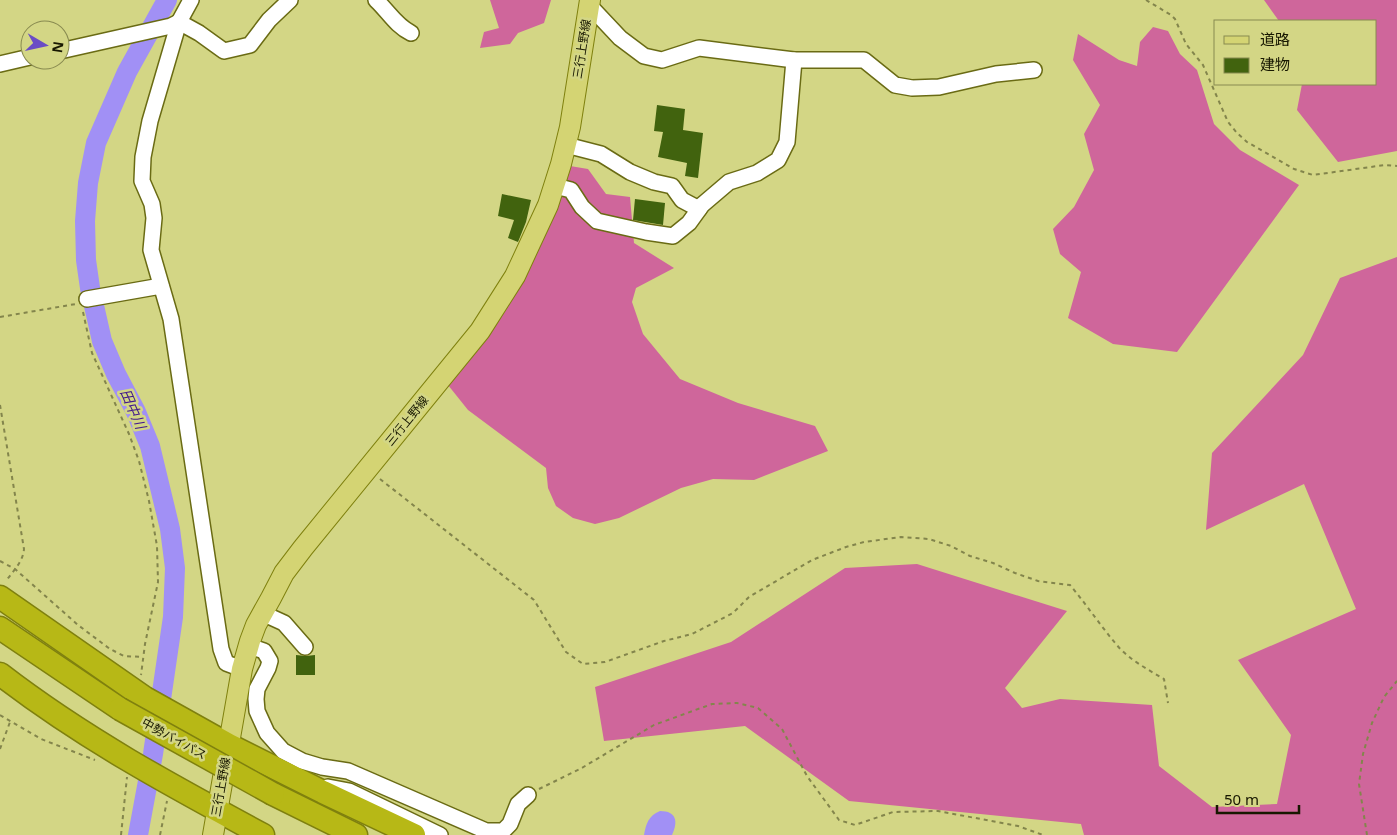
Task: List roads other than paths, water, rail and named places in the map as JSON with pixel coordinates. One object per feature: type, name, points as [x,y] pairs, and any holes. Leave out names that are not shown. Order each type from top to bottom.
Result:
[{"type":"highway","points":[[3,589],[142,690],[198,728],[414,835]]},
{"type":"highway","name":"中勢バイパス","points":[[0,628],[120,709],[272,794],[356,835]]},
{"type":"highway","points":[[0,674],[54,714],[108,758],[174,794],[217,810],[263,835]]},
{"type":"main road","name":"三行上野線","points":[[213,835],[242,669],[262,614],[284,573],[485,324],[516,276],[555,186],[566,145],[590,3]]},
{"type":"street","points":[[191,0],[175,24],[150,120],[143,158],[142,181],[149,196],[154,218],[151,250],[171,319],[221,649],[226,663],[242,669]]},
{"type":"street","points":[[70,49],[175,24],[199,33],[222,47],[224,51],[250,45],[269,20],[290,0]]},
{"type":"street","points":[[376,0],[398,24],[411,33]]},
{"type":"street","points":[[590,3],[620,38],[644,56],[662,60],[699,48],[794,60],[864,60],[895,84],[912,88],[939,87],[996,74],[1034,70]]},
{"type":"street","points":[[0,64],[20,59]]},
{"type":"street","points":[[555,186],[571,190],[582,207],[598,221],[673,236],[689,223],[702,204],[730,182],[757,173],[778,160],[787,142],[794,60]]},
{"type":"street","points":[[566,145],[601,154],[630,172],[654,182],[672,186],[682,200],[699,209]]},
{"type":"street","points":[[84,301],[161,286]]},
{"type":"street","points":[[262,614],[284,623],[305,647]]},
{"type":"street","points":[[249,646],[264,651],[270,661],[257,689],[257,711],[267,733],[283,751],[302,761],[322,767],[348,771],[486,831],[502,831],[510,824],[518,804],[528,794]]},
{"type":"street","points":[[312,786],[349,791],[440,835]]},
{"type":"waterway","name":"田中川","points":[[138,835],[153,754],[173,617],[175,568],[170,529],[150,446],[102,341],[90,288],[86,260],[85,221],[88,183],[96,143],[127,72],[167,0]]}]
